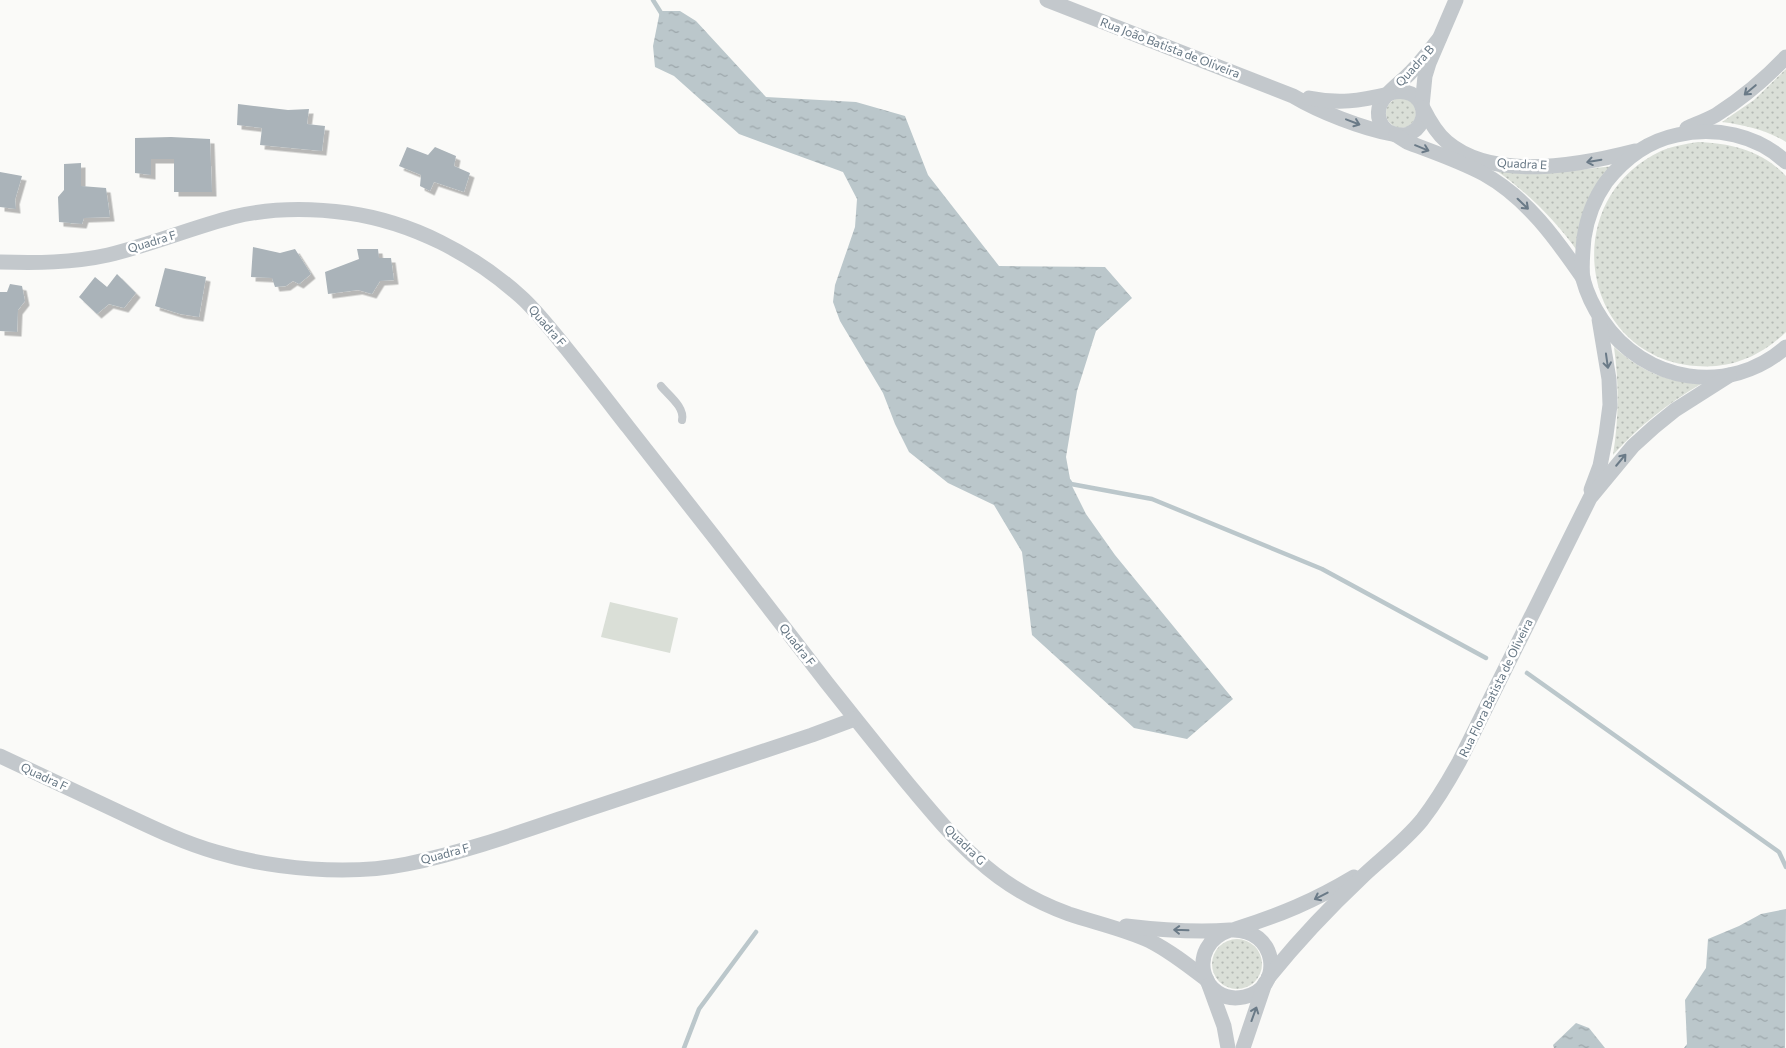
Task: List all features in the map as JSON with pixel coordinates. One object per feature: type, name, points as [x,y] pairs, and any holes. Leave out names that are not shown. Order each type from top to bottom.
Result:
[{"type":"street","name":"Rua João Batista de Oliveira","points":[[1047,0],[1293,96],[1308,105],[1377,131],[1394,134]]},
{"type":"street","name":"Quadra B","points":[[1422,107],[1425,76],[1456,0]]},
{"type":"street","name":"Quadra B","points":[[1390,93],[1439,39]]},
{"type":"street","points":[[1786,57],[1774,70],[1742,97],[1714,116],[1642,149],[1627,160],[1601,189],[1592,207],[1586,226],[1583,247],[1583,278],[1597,313],[1623,346],[1638,358],[1674,374],[1712,378],[1730,375],[1786,357]]},
{"type":"street","points":[[1398,90],[1413,94],[1422,107],[1423,116],[1416,129],[1403,135],[1394,134],[1382,125],[1378,111],[1380,104],[1390,93],[1398,90]]},
{"type":"street","name":"Rua João Batista de Oliveira","points":[[1293,96],[1343,102],[1362,100],[1390,93]]},
{"type":"street","name":"Quadra E","points":[[1422,107],[1430,122],[1446,141],[1456,149],[1489,162],[1516,166],[1560,165],[1605,159],[1642,149]]},
{"type":"street","points":[[1668,137],[1702,131],[1736,135],[1768,148],[1786,162]]},
{"type":"street","name":"Quadra E","points":[[1394,134],[1407,142],[1485,174],[1510,192],[1543,224],[1583,278]]},
{"type":"street","name":"Quadra F","points":[[0,262],[69,261],[105,256],[227,219],[271,211],[310,210],[349,213],[387,222],[423,234],[459,252],[492,274],[521,297],[546,323],[855,719],[562,818],[445,855],[406,864],[366,868],[328,869],[289,866],[252,861],[216,852],[168,834],[0,756]]},
{"type":"street","name":"Rua Flora Batista de Oliveira","points":[[1267,979],[1311,927],[1378,862],[1400,844],[1442,792],[1459,762],[1590,498],[1605,443],[1610,405],[1606,355],[1597,313]]},
{"type":"street","points":[[1759,365],[1786,347]]},
{"type":"street","name":"Rua Flora Batista de Oliveira","points":[[1590,498],[1633,446],[1654,427],[1675,410],[1730,375]]},
{"type":"street","name":"Quadra G","points":[[855,719],[932,812],[978,861],[1006,882],[1035,899],[1068,913],[1109,925],[1148,940],[1187,964],[1208,982]]},
{"type":"street","name":"Rua Flora Batista de Oliveira","points":[[1232,930],[1296,908],[1325,894],[1378,862]]},
{"type":"street","name":"Quadra G","points":[[1109,925],[1170,930],[1232,930]]},
{"type":"street","points":[[1228,1048],[1219,1008],[1204,972],[1203,963],[1208,945],[1222,933],[1232,930],[1244,930],[1261,940],[1267,948],[1270,957],[1270,968],[1242,1048]]},
{"type":"street","points":[[1208,982],[1216,991],[1224,996],[1244,998],[1261,988],[1267,979]]},
{"type":"lane","points":[[661,386],[681,410],[683,414],[682,420]]},
{"type":"shaded area","points":[[1786,69],[1786,142],[1771,134],[1755,129],[1722,122],[1754,100]]},
{"type":"shaded area","points":[[1401,98],[1412,102],[1416,113],[1412,124],[1401,128],[1390,124],[1386,113],[1390,102]]},
{"type":"shaded area","points":[[1698,142],[1722,144],[1746,150],[1767,160],[1786,176],[1786,332],[1766,348],[1745,359],[1733,363],[1709,366],[1696,366],[1657,356],[1627,336],[1606,307],[1596,274],[1595,238],[1606,204],[1628,174],[1661,151],[1675,146]]},
{"type":"shaded area","points":[[1614,166],[1578,252],[1541,208],[1497,171],[1568,171]]},
{"type":"shaded area","points":[[1614,347],[1633,362],[1654,373],[1676,381],[1701,384],[1654,416],[1613,455],[1618,401]]},
{"type":"shaded area","points":[[610,602],[678,618],[670,653],[601,637]]},
{"type":"shaded area","points":[[1232,939],[1242,939],[1255,946],[1262,959],[1262,969],[1255,982],[1242,989],[1232,989],[1223,985],[1216,978],[1212,969],[1212,959],[1216,950],[1223,943]]},
{"type":"water","points":[[660,11],[680,11],[696,21],[766,97],[856,102],[905,116],[928,175],[999,266],[1105,267],[1132,298],[1096,331],[1077,391],[1066,457],[1071,484],[1086,514],[1115,555],[1233,699],[1187,739],[1134,728],[1032,635],[1022,552],[994,505],[948,483],[909,452],[895,424],[883,393],[840,321],[833,302],[835,285],[855,227],[857,199],[843,172],[739,134],[674,76],[655,67],[653,46]]},
{"type":"water","points":[[1786,909],[1785,1048],[1684,1048],[1687,1044],[1685,1000],[1706,968],[1708,939],[1761,914]]},
{"type":"water","points":[[1576,1023],[1589,1028],[1605,1048],[1554,1048],[1553,1045]]},
{"type":"building","points":[[238,104],[288,110],[309,109],[307,124],[325,126],[322,151],[260,145],[262,128],[237,125]]},
{"type":"building","points":[[135,138],[210,139],[212,192],[174,192],[174,159],[151,159],[151,175],[135,173]]},
{"type":"building","points":[[407,147],[428,155],[435,147],[456,156],[454,166],[470,173],[464,192],[434,182],[430,191],[420,186],[421,175],[399,166]]},
{"type":"building","points":[[81,163],[81,186],[106,188],[110,217],[84,218],[82,224],[59,222],[58,197],[64,190],[64,164]]},
{"type":"building","points":[[0,172],[22,176],[15,200],[16,209],[0,207]]},
{"type":"building","points":[[253,247],[280,253],[295,249],[311,274],[299,284],[293,281],[286,286],[275,287],[272,278],[251,277]]},
{"type":"building","points":[[357,249],[378,249],[379,258],[391,258],[394,280],[380,281],[372,294],[358,290],[328,294],[325,272],[359,259]]},
{"type":"building","points":[[165,268],[206,277],[199,317],[180,314],[155,306]]},
{"type":"building","points":[[117,274],[136,293],[124,308],[109,304],[97,314],[79,297],[95,277],[107,287]]},
{"type":"building","points":[[10,284],[22,286],[25,301],[18,310],[17,332],[0,331],[0,292],[7,292]]},
{"type":"waterway","points":[[653,0],[663,16]]},
{"type":"waterway","points":[[1069,481],[1071,484],[1152,499],[1322,569],[1486,658]]},
{"type":"waterway","points":[[1527,673],[1779,852],[1786,867]]},
{"type":"waterway","points":[[684,1048],[699,1009],[756,932]]}]
